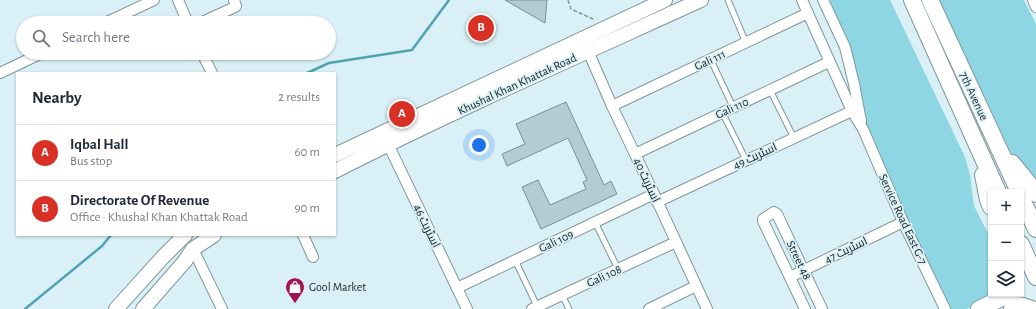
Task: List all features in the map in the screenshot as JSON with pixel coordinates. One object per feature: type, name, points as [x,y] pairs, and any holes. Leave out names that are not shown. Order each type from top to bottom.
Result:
[{"type":"main road","name":"7th Avenue","points":[[912,0],[997,189]]},
{"type":"main road","name":"7th Avenue","points":[[930,0],[1018,189]]},
{"type":"main road","points":[[996,143],[1036,194]]},
{"type":"main road","points":[[976,144],[988,200]]},
{"type":"main road","points":[[1024,204],[1036,230]]},
{"type":"main road","points":[[1024,251],[1036,277]]},
{"type":"main road","points":[[979,309],[1004,297]]},
{"type":"main road","points":[[1012,309],[1020,305],[1032,309]]},
{"type":"street","points":[[120,16],[154,0]]},
{"type":"street","points":[[178,0],[185,16]]},
{"type":"street","points":[[215,16],[235,7],[234,0]]},
{"type":"street","name":"Khushal Khan Khattak Road","points":[[336,170],[523,74],[608,27],[665,0]]},
{"type":"street","name":"Khushal Khan Khattak Road","points":[[336,155],[523,74],[588,51],[701,0]]},
{"type":"street","name":"Service Road East G-7","points":[[802,0],[903,222],[945,309]]},
{"type":"street","name":"Service Road East G-7","points":[[823,0],[845,47],[854,84],[862,129]]},
{"type":"street","name":"Gali 111","points":[[612,106],[808,13]]},
{"type":"street","name":"اسٹریٹ 40","points":[[588,51],[612,106],[707,309]]},
{"type":"street","points":[[0,73],[27,60]]},
{"type":"street","points":[[206,60],[212,72]]},
{"type":"street","name":"Gali 110","points":[[635,154],[829,62]]},
{"type":"street","name":"اسٹریٹ 49","points":[[656,198],[746,160],[852,111]]},
{"type":"street","name":"اسٹریٹ 46","points":[[388,144],[457,288],[462,308]]},
{"type":"street","name":"Gali 109","points":[[457,288],[595,222],[656,198]]},
{"type":"street","name":"Street 48","points":[[805,309],[763,221],[763,219],[776,212],[822,309]]},
{"type":"street","name":"اسٹریٹ 47","points":[[790,277],[903,222]]},
{"type":"street","points":[[116,309],[184,236]]},
{"type":"street","points":[[143,309],[185,261],[193,249],[212,236]]},
{"type":"street","points":[[303,236],[313,257]]},
{"type":"street","name":"Gali 108","points":[[535,308],[676,242]]},
{"type":"street","points":[[193,249],[222,309]]},
{"type":"street","points":[[650,309],[696,286]]},
{"type":"lane","points":[[728,0],[746,43]]},
{"type":"lane","points":[[711,60],[733,107]]},
{"type":"lane","points":[[770,90],[794,138]]},
{"type":"lane","points":[[722,112],[746,160]]},
{"type":"lane","points":[[595,222],[618,269]]},
{"type":"lane","points":[[515,260],[535,308]]},
{"type":"lane","points":[[562,295],[569,309]]},
{"type":"path","points":[[568,0],[570,9],[608,27]]},
{"type":"shaded area","points":[[830,0],[890,0],[965,157],[970,175],[974,206],[988,233],[988,297],[992,297],[966,309],[951,309],[945,302],[866,129],[846,40]]},
{"type":"shaded area","points":[[933,0],[1024,0],[1036,24],[1036,187],[1030,176],[1000,139]]},
{"type":"building","points":[[505,0],[547,0],[545,23]]},
{"type":"building","points":[[566,102],[604,185],[611,181],[617,194],[541,229],[522,187],[538,180],[550,205],[586,189],[583,182],[587,180],[568,138],[507,166],[502,154],[525,144],[516,124]]},
{"type":"waterway","points":[[309,72],[329,63],[412,50],[449,0]]},
{"type":"waterway","points":[[25,309],[102,246],[110,236]]},
{"type":"place","name":"Directorate Of Revenue","points":[[481,28]]},
{"type":"place","name":"Iqbal Hall","points":[[402,114]]},
{"type":"place","name":"Gool Market","points":[[295,304]]}]
